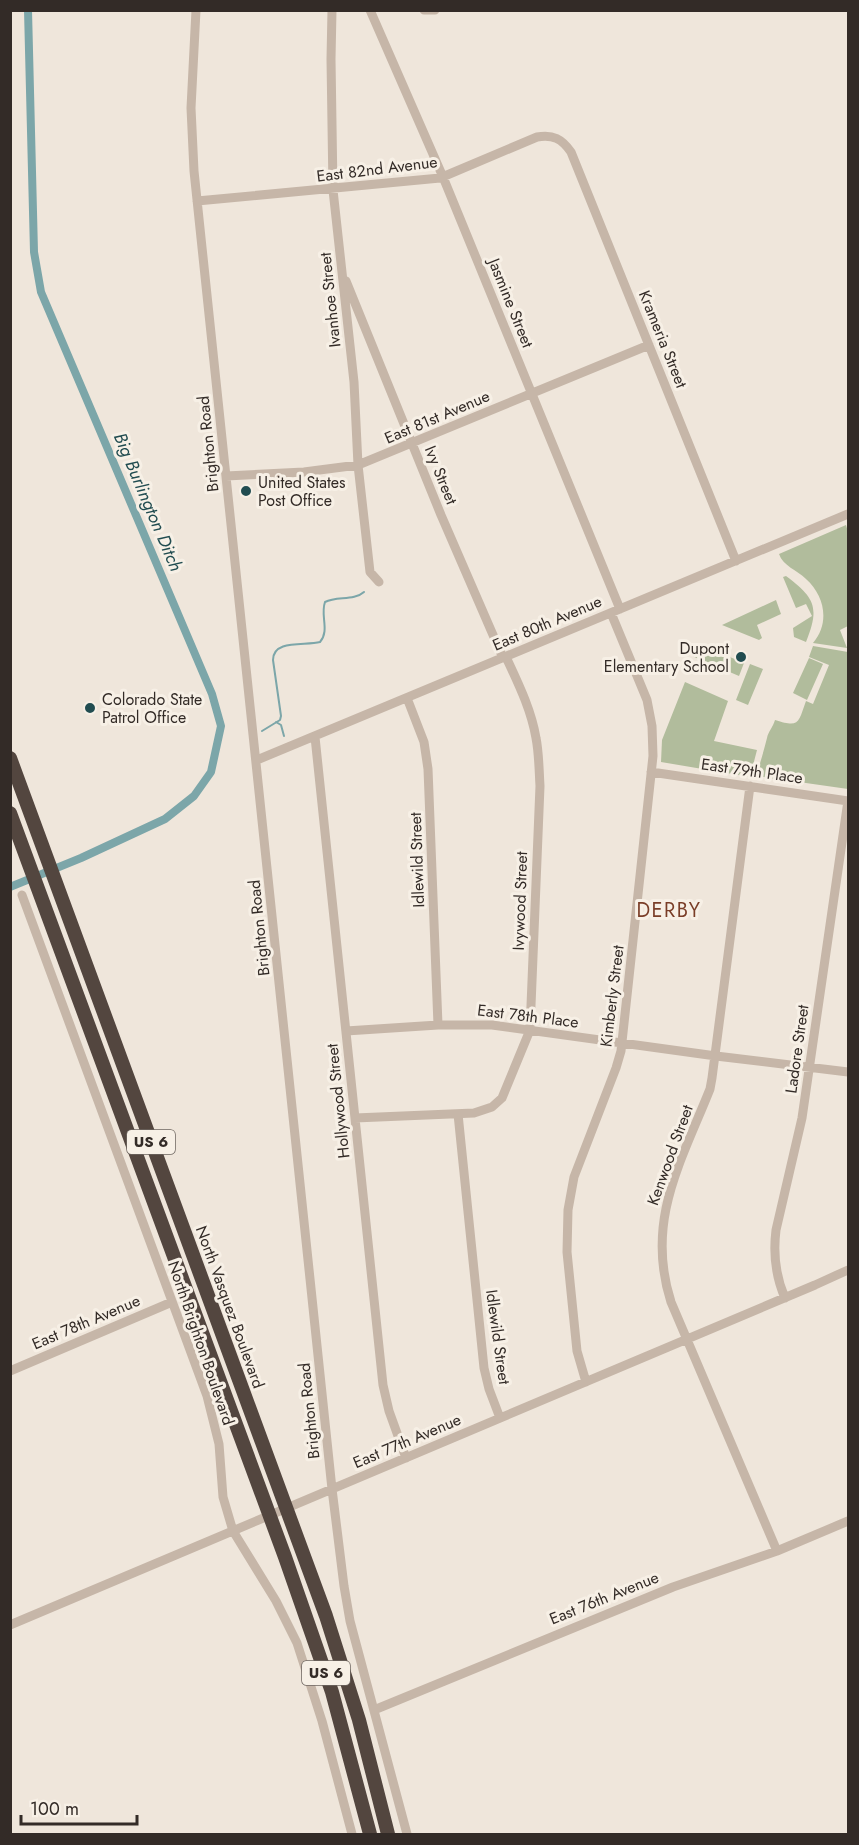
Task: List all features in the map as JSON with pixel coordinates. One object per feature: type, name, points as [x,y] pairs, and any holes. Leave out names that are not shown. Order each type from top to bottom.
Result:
[{"type":"highway","name":"US 6","points":[[10,758],[24,796]]},
{"type":"highway","points":[[10,800],[24,796]]},
{"type":"highway","name":"North Vasquez Boulevard","points":[[24,796],[287,1508],[342,1664],[388,1834]]},
{"type":"highway","name":"US 6","points":[[10,813],[332,1692],[370,1834]]},
{"type":"street","name":"Brighton Road","points":[[196,10],[191,108],[197,201],[332,1489],[346,1601],[407,1834]]},
{"type":"street","name":"Ivanhoe Street","points":[[332,10],[333,190],[354,382],[358,465],[370,572],[379,582]]},
{"type":"street","name":"Jasmine Street","points":[[370,10],[443,177],[616,611]]},
{"type":"street","points":[[424,10],[435,10]]},
{"type":"street","name":"East 82nd Avenue","points":[[197,201],[333,190],[443,177],[537,137],[552,136]]},
{"type":"street","name":"Krameria Street","points":[[552,136],[562,141],[571,152],[736,561]]},
{"type":"street","name":"Ivy Street","points":[[341,268],[413,444],[505,657]]},
{"type":"street","name":"East 81st Avenue","points":[[226,476],[304,472],[358,465],[649,345]]},
{"type":"street","name":"East 80th Avenue","points":[[256,760],[849,514]]},
{"type":"street","name":"Kimberly Street","points":[[586,1382],[577,1352],[567,1252],[568,1210],[574,1177],[616,1068],[622,1043],[653,743],[651,716],[616,611]]},
{"type":"street","name":"Ivywood Street","points":[[356,1118],[480,1112],[497,1103],[505,1092],[530,1030],[540,786],[539,757],[530,714],[505,657]]},
{"type":"street","name":"Idlewild Street","points":[[407,698],[424,742],[427,759],[438,1025]]},
{"type":"street","name":"Hollywood Street","points":[[315,737],[383,1385],[389,1411],[406,1458]]},
{"type":"street","name":"East 79th Place","points":[[651,772],[848,801]]},
{"type":"street","name":"Kenwood Street","points":[[750,786],[710,1089],[673,1182],[662,1223],[666,1284],[671,1302],[777,1551]]},
{"type":"street","name":"Ladore Street","points":[[785,1298],[775,1267],[774,1246],[802,1118],[848,801]]},
{"type":"street","name":"North Brighton Boulevard","points":[[22,895],[212,1411],[219,1444],[223,1497],[233,1531],[276,1601],[297,1643],[322,1720],[352,1834]]},
{"type":"street","name":"East 78th Place","points":[[346,1031],[438,1025],[492,1025],[849,1072]]},
{"type":"street","name":"Idlewild Street","points":[[458,1114],[484,1368],[500,1418]]},
{"type":"street","name":"East 77th Avenue","points":[[10,1625],[849,1270]]},
{"type":"street","name":"East 78th Avenue","points":[[10,1371],[172,1302]]},
{"type":"street","name":"East 76th Avenue","points":[[374,1710],[673,1587],[777,1551],[849,1521]]},
{"type":"green space","points":[[846,525],[848,532],[848,626],[840,630],[847,648],[813,643],[822,627],[823,618],[818,593],[784,562],[779,554]]},
{"type":"green space","points":[[786,576],[809,597],[812,604],[813,620],[806,642],[794,637],[793,628],[812,616],[806,604],[796,608],[783,577]]},
{"type":"green space","points":[[776,600],[781,614],[757,625],[762,638],[759,640],[722,625]]},
{"type":"green space","points":[[697,643],[744,663],[739,676],[692,656]]},
{"type":"green space","points":[[813,646],[848,652],[848,789],[756,776],[775,720],[789,724],[797,722],[806,701],[813,704],[829,665],[809,657]]},
{"type":"green space","points":[[809,658],[823,664],[807,700],[793,693]]},
{"type":"green space","points":[[750,664],[763,669],[748,705],[736,700]]},
{"type":"green space","points":[[685,682],[728,701],[714,741],[757,750],[750,777],[661,762],[662,740]]},
{"type":"waterway","name":"Big Burlington Ditch","points":[[10,887],[81,858],[165,819],[194,796],[211,772],[221,726],[212,694],[41,292],[34,252],[28,10]]},
{"type":"waterway","points":[[262,731],[280,720],[281,716],[274,653],[284,646],[320,642],[325,628],[325,602],[355,597],[364,592]]},
{"type":"waterway","points":[[276,722],[281,725],[284,736]]},
{"type":"place","name":"United States Post Office","points":[[246,491]]},
{"type":"place","name":"Dupont Elementary School","points":[[741,657]]},
{"type":"place","name":"Colorado State Patrol Office","points":[[90,708]]},
{"type":"district","name":"DERBY","points":[[669,910]]}]
